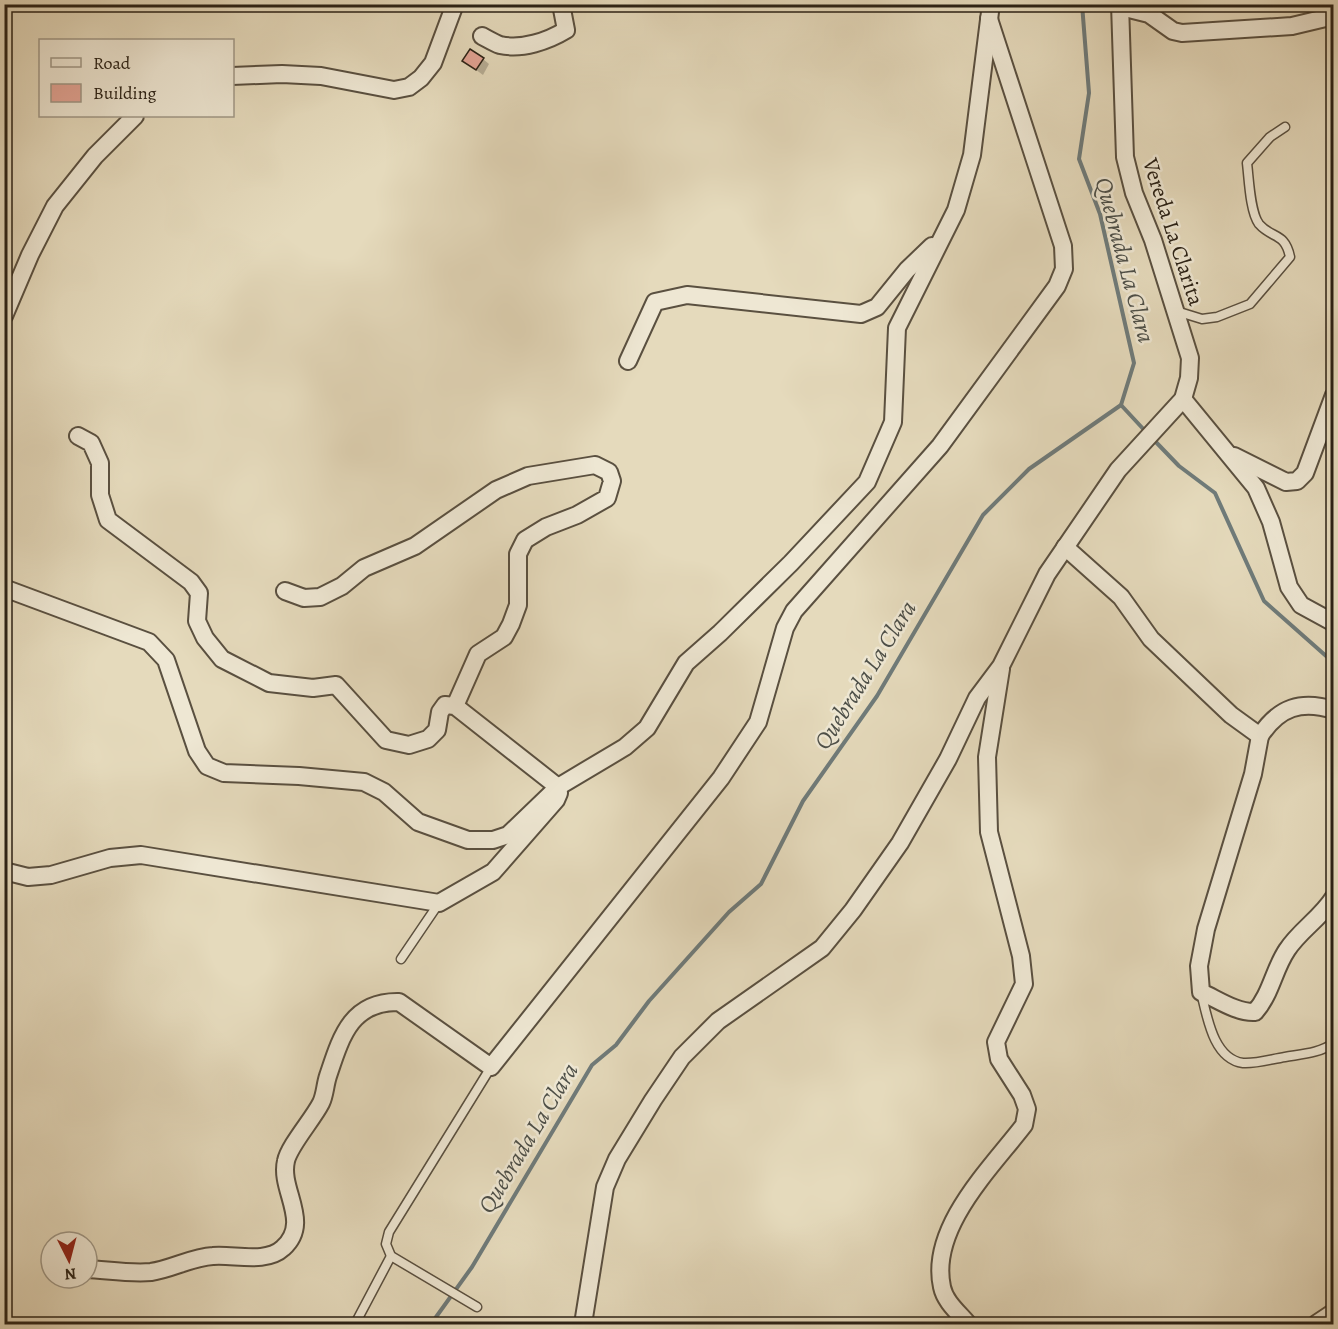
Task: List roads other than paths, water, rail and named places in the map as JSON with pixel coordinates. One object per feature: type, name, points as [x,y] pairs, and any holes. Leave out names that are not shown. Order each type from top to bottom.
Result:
[{"type":"street","points":[[482,36],[497,44],[507,46],[550,39],[566,30],[561,4]]},
{"type":"street","points":[[234,76],[292,74],[321,76],[394,90],[409,87],[421,78],[433,63],[455,5]]},
{"type":"street","points":[[1121,6],[1149,14],[1173,31],[1182,33],[1292,26],[1334,16]]},
{"type":"street","name":"Vereda La Clarita","points":[[1121,6],[1125,157],[1134,193],[1153,240],[1190,358],[1189,378],[1183,399]]},
{"type":"street","points":[[4,588],[149,642],[166,660],[197,751],[207,766],[224,773],[299,776],[364,782],[384,792],[418,822],[468,840],[493,840],[508,835],[558,787],[625,747],[647,728],[686,663],[783,571],[867,482],[893,422],[897,328],[956,210],[972,156],[990,12]]},
{"type":"street","points":[[99,1270],[149,1272],[210,1256],[267,1256],[282,1250],[292,1238],[296,1223],[286,1176],[286,1161],[322,1102],[328,1077],[346,1027],[367,1008],[385,1002],[399,1002],[491,1067],[721,778],[758,722],[785,628],[794,611],[940,446],[1057,286],[1064,269],[1063,246],[990,12]]},
{"type":"street","points":[[4,316],[54,206],[95,156],[134,117]]},
{"type":"street","points":[[628,361],[655,302],[671,297],[693,296],[861,314],[877,307],[907,270],[942,238]]},
{"type":"street","points":[[1229,453],[1286,482],[1297,481],[1305,472],[1334,394]]},
{"type":"street","points":[[583,1324],[605,1187],[617,1159],[653,1100],[682,1057],[718,1021],[822,948],[853,910],[900,843],[948,759],[977,698],[1002,666],[1047,574],[1065,546],[1118,470],[1183,399],[1256,488],[1271,522],[1289,586],[1301,605],[1334,623]]},
{"type":"street","points":[[4,871],[27,877],[51,875],[110,858],[141,855],[439,903],[493,872],[556,800],[559,793],[558,787],[455,706],[445,705],[440,712],[437,730],[428,739],[409,745],[387,740],[336,685],[313,688],[269,683],[222,659],[205,638],[197,621],[199,593],[191,582],[108,520],[100,495],[100,463],[91,443],[78,436]]},
{"type":"street","points":[[285,591],[304,598],[320,597],[342,586],[363,568],[415,546],[496,490],[528,476],[595,465],[609,472],[612,481],[607,498],[577,515],[546,527],[525,540],[518,554],[518,605],[512,624],[504,637],[478,654],[455,706]]},
{"type":"street","points":[[1065,546],[1121,597],[1151,639],[1231,715],[1260,736]]},
{"type":"street","points":[[968,1324],[946,1297],[942,1288],[940,1263],[947,1232],[965,1201],[1024,1125],[1027,1110],[1022,1095],[999,1059],[996,1042],[1024,984],[1021,956],[989,832],[987,757],[1002,666]]},
{"type":"street","points":[[1334,710],[1317,705],[1300,705],[1283,712],[1268,724],[1260,736],[1253,774],[1206,929],[1199,966],[1201,992],[1247,1013],[1255,1012],[1262,1004],[1287,950],[1327,909],[1334,897]]},
{"type":"street","points":[[1316,1324],[1334,1312]]},
{"type":"lane","points":[[1176,311],[1202,319],[1217,317],[1250,304],[1290,257],[1282,239],[1259,224],[1254,211],[1247,163],[1270,137],[1285,127]]},
{"type":"lane","points":[[401,959],[439,903]]},
{"type":"lane","points":[[1201,992],[1207,1018],[1221,1050],[1229,1058],[1246,1063],[1310,1053],[1327,1048],[1334,1043]]},
{"type":"lane","points":[[477,1307],[391,1256],[386,1244],[389,1232],[491,1067]]},
{"type":"lane","points":[[355,1324],[391,1256]]},
{"type":"waterway","name":"Quebrada La Clara","points":[[431,1324],[472,1267],[592,1065],[616,1045],[649,1001],[729,912],[761,884],[803,801],[877,696],[983,515],[1029,469],[1121,405],[1134,363],[1100,214],[1079,159],[1089,93],[1082,4]]},
{"type":"waterway","points":[[1121,405],[1147,433]]},
{"type":"waterway","points":[[1152,438],[1179,466],[1215,493],[1264,601],[1334,663]]}]
